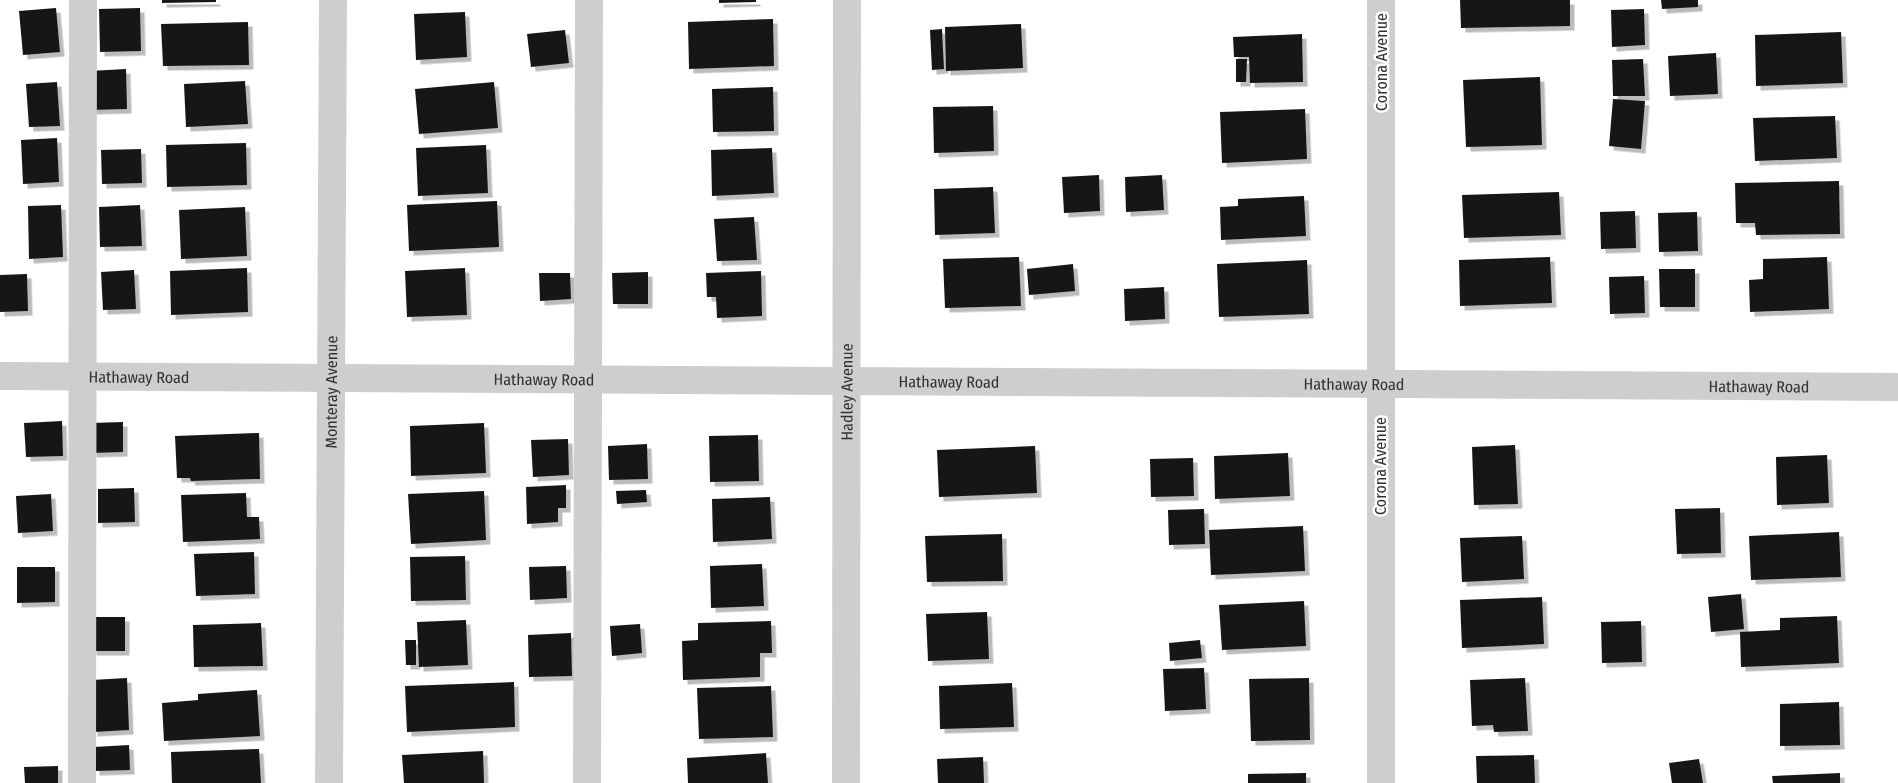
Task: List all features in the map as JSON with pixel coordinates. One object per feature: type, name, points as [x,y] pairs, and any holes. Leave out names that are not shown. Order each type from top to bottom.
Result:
[{"type":"street","points":[[82,783],[83,0]]},
{"type":"street","name":"Monteray Avenue","points":[[329,783],[333,0]]},
{"type":"street","points":[[587,783],[589,0]]},
{"type":"street","name":"Hadley Avenue","points":[[846,783],[847,0]]},
{"type":"street","name":"Corona Avenue","points":[[1380,783],[1381,0]]},
{"type":"street","name":"Hathaway Road","points":[[0,376],[1898,387]]},
{"type":"building","points":[[162,0],[216,0],[216,2],[162,3]]},
{"type":"building","points":[[719,0],[756,0],[756,2],[719,3]]},
{"type":"building","points":[[1460,0],[1570,0],[1570,26],[1461,28]]},
{"type":"building","points":[[1661,0],[1698,0],[1698,7],[1662,9]]},
{"type":"building","points":[[56,8],[60,52],[23,55],[19,11]]},
{"type":"building","points":[[140,8],[141,51],[100,52],[99,9]]},
{"type":"building","points":[[1644,9],[1645,45],[1612,47],[1611,10]]},
{"type":"building","points":[[465,12],[467,57],[416,60],[414,14]]},
{"type":"building","points":[[773,19],[774,66],[689,69],[688,22]]},
{"type":"building","points":[[248,22],[249,65],[163,66],[161,24]]},
{"type":"building","points":[[1021,24],[1023,68],[946,71],[945,27]]},
{"type":"building","points":[[942,29],[944,69],[932,70],[930,30]]},
{"type":"building","points":[[565,30],[569,63],[531,67],[527,34]]},
{"type":"building","points":[[1841,32],[1843,83],[1756,86],[1755,35]]},
{"type":"building","points":[[1302,34],[1303,82],[1250,83],[1249,57],[1234,57],[1233,37]]},
{"type":"building","points":[[1716,53],[1718,94],[1670,96],[1668,56]]},
{"type":"building","points":[[1236,59],[1247,59],[1246,82],[1236,82]]},
{"type":"building","points":[[1643,59],[1645,96],[1613,96],[1612,60]]},
{"type":"building","points":[[126,69],[127,109],[90,110],[89,71]]},
{"type":"building","points":[[1540,77],[1542,145],[1466,147],[1463,80]]},
{"type":"building","points":[[245,81],[248,124],[186,127],[184,84]]},
{"type":"building","points":[[57,82],[60,126],[29,127],[26,84]]},
{"type":"building","points":[[494,82],[498,128],[419,134],[415,89]]},
{"type":"building","points":[[773,87],[774,131],[713,132],[712,89]]},
{"type":"building","points":[[1613,99],[1645,101],[1641,149],[1609,146]]},
{"type":"building","points":[[993,106],[994,151],[934,153],[933,107]]},
{"type":"building","points":[[1305,109],[1307,159],[1222,163],[1220,112]]},
{"type":"building","points":[[1835,116],[1837,158],[1755,161],[1753,118]]},
{"type":"building","points":[[57,138],[59,182],[23,184],[21,140]]},
{"type":"building","points":[[246,143],[247,185],[167,187],[166,145]]},
{"type":"building","points":[[486,145],[488,193],[418,196],[416,148]]},
{"type":"building","points":[[772,148],[774,193],[712,196],[711,150]]},
{"type":"building","points":[[141,149],[142,183],[102,184],[101,150]]},
{"type":"building","points":[[1099,175],[1100,211],[1064,213],[1062,177]]},
{"type":"building","points":[[1162,175],[1164,210],[1126,212],[1125,177]]},
{"type":"building","points":[[1839,181],[1840,234],[1756,235],[1755,223],[1736,223],[1735,183]]},
{"type":"building","points":[[993,187],[995,233],[935,235],[934,189]]},
{"type":"building","points":[[1559,192],[1561,235],[1464,238],[1462,195]]},
{"type":"building","points":[[1304,196],[1306,236],[1221,240],[1220,207],[1238,206],[1238,199]]},
{"type":"building","points":[[497,201],[499,247],[409,251],[407,205]]},
{"type":"building","points":[[61,205],[63,257],[29,259],[28,206]]},
{"type":"building","points":[[140,205],[142,246],[100,247],[99,207]]},
{"type":"building","points":[[245,207],[247,256],[181,259],[179,210]]},
{"type":"building","points":[[1635,211],[1636,248],[1601,249],[1600,212]]},
{"type":"building","points":[[1697,212],[1698,251],[1659,252],[1658,213]]},
{"type":"building","points":[[754,217],[757,260],[717,261],[714,219]]},
{"type":"building","points":[[1019,257],[1021,306],[945,308],[943,259]]},
{"type":"building","points":[[1550,257],[1552,303],[1460,306],[1459,260]]},
{"type":"building","points":[[1827,257],[1829,309],[1750,312],[1749,280],[1763,279],[1763,259]]},
{"type":"building","points":[[1307,260],[1309,314],[1219,317],[1217,264]]},
{"type":"building","points":[[1073,264],[1075,291],[1029,295],[1027,269]]},
{"type":"building","points":[[247,268],[248,312],[171,315],[170,271]]},
{"type":"building","points":[[465,268],[467,315],[407,317],[405,271]]},
{"type":"building","points":[[1659,269],[1695,269],[1695,307],[1660,307]]},
{"type":"building","points":[[134,270],[136,309],[103,310],[101,272]]},
{"type":"building","points":[[761,271],[762,316],[717,318],[716,297],[707,297],[706,273]]},
{"type":"building","points":[[648,272],[648,304],[613,304],[612,273]]},
{"type":"building","points":[[539,273],[570,273],[571,299],[540,301]]},
{"type":"building","points":[[27,274],[28,311],[0,312],[0,275]]},
{"type":"building","points":[[1644,276],[1645,313],[1610,314],[1609,277]]},
{"type":"building","points":[[1164,287],[1165,319],[1125,321],[1124,289]]},
{"type":"building","points":[[62,421],[63,456],[26,457],[24,423]]},
{"type":"building","points":[[123,422],[123,452],[92,453],[91,423]]},
{"type":"building","points":[[484,423],[486,473],[411,476],[410,426]]},
{"type":"building","points":[[259,433],[260,479],[191,481],[190,478],[177,478],[175,436]]},
{"type":"building","points":[[758,435],[759,481],[710,482],[709,436]]},
{"type":"building","points":[[568,439],[569,475],[533,477],[531,440]]},
{"type":"building","points":[[647,444],[648,479],[609,480],[608,446]]},
{"type":"building","points":[[1515,445],[1518,504],[1474,505],[1472,447]]},
{"type":"building","points":[[1035,446],[1037,493],[939,497],[937,450]]},
{"type":"building","points":[[1288,453],[1290,496],[1215,499],[1214,456]]},
{"type":"building","points":[[1827,455],[1829,503],[1777,505],[1776,457]]},
{"type":"building","points":[[1193,458],[1194,496],[1151,497],[1150,459]]},
{"type":"building","points":[[566,485],[566,508],[558,508],[558,522],[527,524],[526,487]]},
{"type":"building","points":[[134,488],[135,522],[98,523],[98,489]]},
{"type":"building","points":[[646,490],[647,502],[617,504],[616,491]]},
{"type":"building","points":[[484,491],[486,540],[411,544],[408,494]]},
{"type":"building","points":[[246,493],[247,517],[259,517],[260,539],[183,542],[181,495]]},
{"type":"building","points":[[51,494],[53,531],[18,533],[16,496]]},
{"type":"building","points":[[770,497],[772,539],[713,542],[712,499]]},
{"type":"building","points":[[1720,508],[1721,553],[1677,554],[1675,509]]},
{"type":"building","points":[[1204,509],[1205,544],[1169,545],[1168,510]]},
{"type":"building","points":[[1303,526],[1305,571],[1211,575],[1209,530]]},
{"type":"building","points":[[1839,532],[1841,577],[1751,580],[1749,536]]},
{"type":"building","points":[[1002,534],[1003,581],[927,582],[925,536]]},
{"type":"building","points":[[1522,536],[1524,579],[1462,582],[1460,538]]},
{"type":"building","points":[[254,552],[255,594],[196,596],[194,554]]},
{"type":"building","points":[[465,556],[466,600],[411,601],[410,557]]},
{"type":"building","points":[[762,564],[764,606],[711,608],[710,566]]},
{"type":"building","points":[[566,566],[567,598],[530,600],[529,567]]},
{"type":"building","points":[[17,567],[55,567],[55,602],[17,603]]},
{"type":"building","points":[[1741,594],[1744,629],[1711,632],[1708,597]]},
{"type":"building","points":[[1542,597],[1544,644],[1462,648],[1460,600]]},
{"type":"building","points":[[1304,601],[1306,646],[1222,650],[1219,605]]},
{"type":"building","points":[[987,612],[989,659],[928,661],[926,614]]},
{"type":"building","points":[[1837,616],[1839,663],[1741,667],[1740,632],[1780,630],[1780,618]]},
{"type":"building","points":[[91,617],[125,617],[125,651],[92,651]]},
{"type":"building","points":[[466,620],[468,665],[419,667],[417,622]]},
{"type":"building","points":[[771,621],[772,653],[760,653],[760,677],[683,680],[682,641],[698,640],[698,623]]},
{"type":"building","points":[[1641,621],[1642,662],[1602,663],[1601,622]]},
{"type":"building","points":[[261,623],[263,666],[194,667],[193,625]]},
{"type":"building","points":[[640,624],[642,653],[612,656],[610,626]]},
{"type":"building","points":[[571,633],[572,676],[529,677],[528,635]]},
{"type":"building","points":[[405,640],[416,640],[416,665],[406,665]]},
{"type":"building","points":[[1200,640],[1202,658],[1170,661],[1169,643]]},
{"type":"building","points":[[1204,668],[1206,709],[1165,711],[1163,669]]},
{"type":"building","points":[[127,678],[129,730],[93,732],[91,680]]},
{"type":"building","points":[[1309,678],[1310,740],[1251,741],[1249,679]]},
{"type":"building","points":[[1525,678],[1528,731],[1494,732],[1493,725],[1472,726],[1470,680]]},
{"type":"building","points":[[514,682],[515,727],[407,732],[405,686]]},
{"type":"building","points":[[1012,683],[1014,727],[940,729],[939,686]]},
{"type":"building","points":[[771,686],[773,737],[699,739],[697,688]]},
{"type":"building","points":[[257,690],[260,736],[164,741],[162,703],[198,700],[198,694]]},
{"type":"building","points":[[1839,702],[1840,745],[1780,746],[1780,704]]},
{"type":"building","points":[[129,745],[130,770],[95,771],[94,747]]},
{"type":"building","points":[[259,749],[261,783],[172,783],[171,752]]},
{"type":"building","points":[[483,751],[484,783],[404,783],[402,755]]},
{"type":"building","points":[[766,753],[768,783],[688,783],[687,758]]},
{"type":"building","points":[[1534,755],[1535,783],[1477,783],[1476,756]]},
{"type":"building","points":[[983,757],[984,783],[938,783],[937,759]]},
{"type":"building","points":[[1699,759],[1703,783],[1672,783],[1669,763]]},
{"type":"building","points":[[58,766],[58,783],[25,783],[24,767]]},
{"type":"building","points":[[1306,773],[1306,783],[1248,783],[1248,774]]},
{"type":"building","points":[[1840,773],[1840,783],[1773,783],[1772,776]]}]
